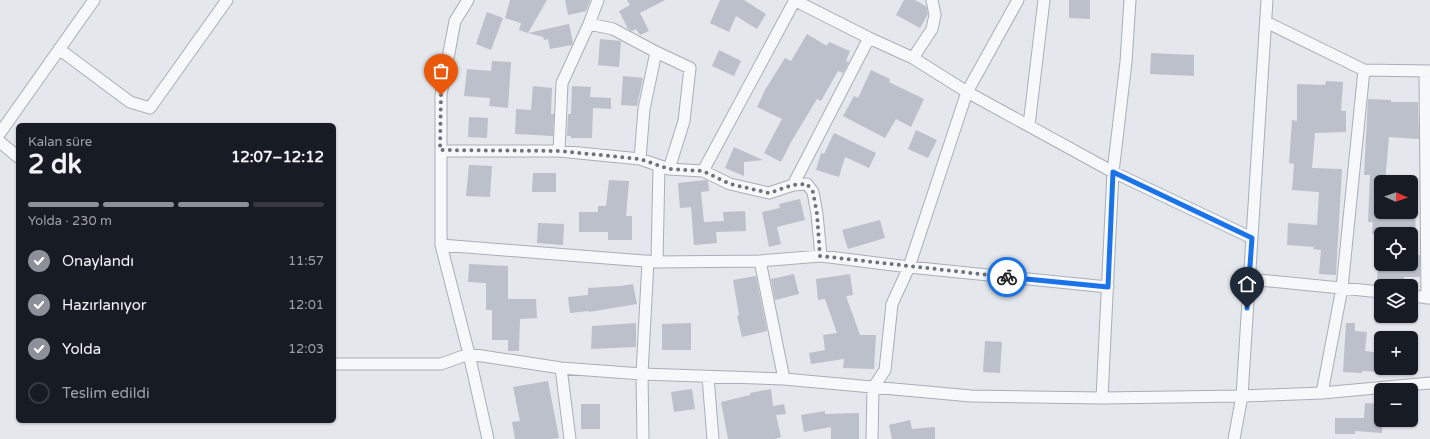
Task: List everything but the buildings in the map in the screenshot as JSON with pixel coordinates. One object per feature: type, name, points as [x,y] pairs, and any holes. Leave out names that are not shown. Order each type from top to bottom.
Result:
[{"type":"street","points":[[0,133],[94,0]]},
{"type":"street","points":[[59,49],[130,102],[150,108],[227,0]]},
{"type":"street","points":[[468,0],[455,20],[441,95],[441,246],[469,354],[488,439]]},
{"type":"street","points":[[560,151],[562,83],[589,24],[598,0]]},
{"type":"street","points":[[703,171],[795,0],[869,38],[913,58],[967,92],[1113,172],[1252,238]]},
{"type":"street","points":[[913,58],[932,29],[935,15],[932,0]]},
{"type":"street","points":[[872,439],[873,388],[884,370],[892,304],[909,267],[967,92],[1018,0]]},
{"type":"street","points":[[1029,125],[1044,0]]},
{"type":"street","points":[[1102,398],[1113,172],[1126,62],[1130,0]]},
{"type":"street","points":[[1234,439],[1242,396],[1267,0]]},
{"type":"street","points":[[1266,22],[1364,70],[1428,72],[1429,298],[1418,297]]},
{"type":"street","points":[[589,24],[613,29],[690,68],[684,121],[664,167],[642,374],[643,439]]},
{"type":"street","points":[[793,185],[869,38]]},
{"type":"street","points":[[640,159],[644,109],[656,52]]},
{"type":"street","points":[[1322,393],[1342,288],[1364,70]]},
{"type":"street","points":[[0,142],[16,155]]},
{"type":"street","points":[[440,150],[560,151],[640,159],[664,167],[703,171],[730,184],[769,193],[793,185],[807,184],[813,192],[817,214],[820,256]]},
{"type":"street","points":[[441,246],[653,262],[760,261],[820,256],[909,267],[1108,287]]},
{"type":"street","points":[[760,261],[784,379]]},
{"type":"street","points":[[1249,279],[1374,291]]},
{"type":"street","points":[[336,364],[441,364],[469,354],[561,368],[642,374],[784,379],[971,396],[1102,398],[1242,396],[1322,393],[1430,383]]},
{"type":"street","points":[[561,368],[570,439]]},
{"type":"street","points":[[708,377],[713,439]]},
{"type":"way so far","points":[[441,95],[440,150],[560,151],[640,159],[669,169],[703,171],[730,184],[769,193],[793,185],[807,184],[813,192],[817,214],[820,256],[1007,277]]},
{"type":"route","points":[[1007,277],[1108,287],[1113,172],[1252,238],[1247,308]]}]
